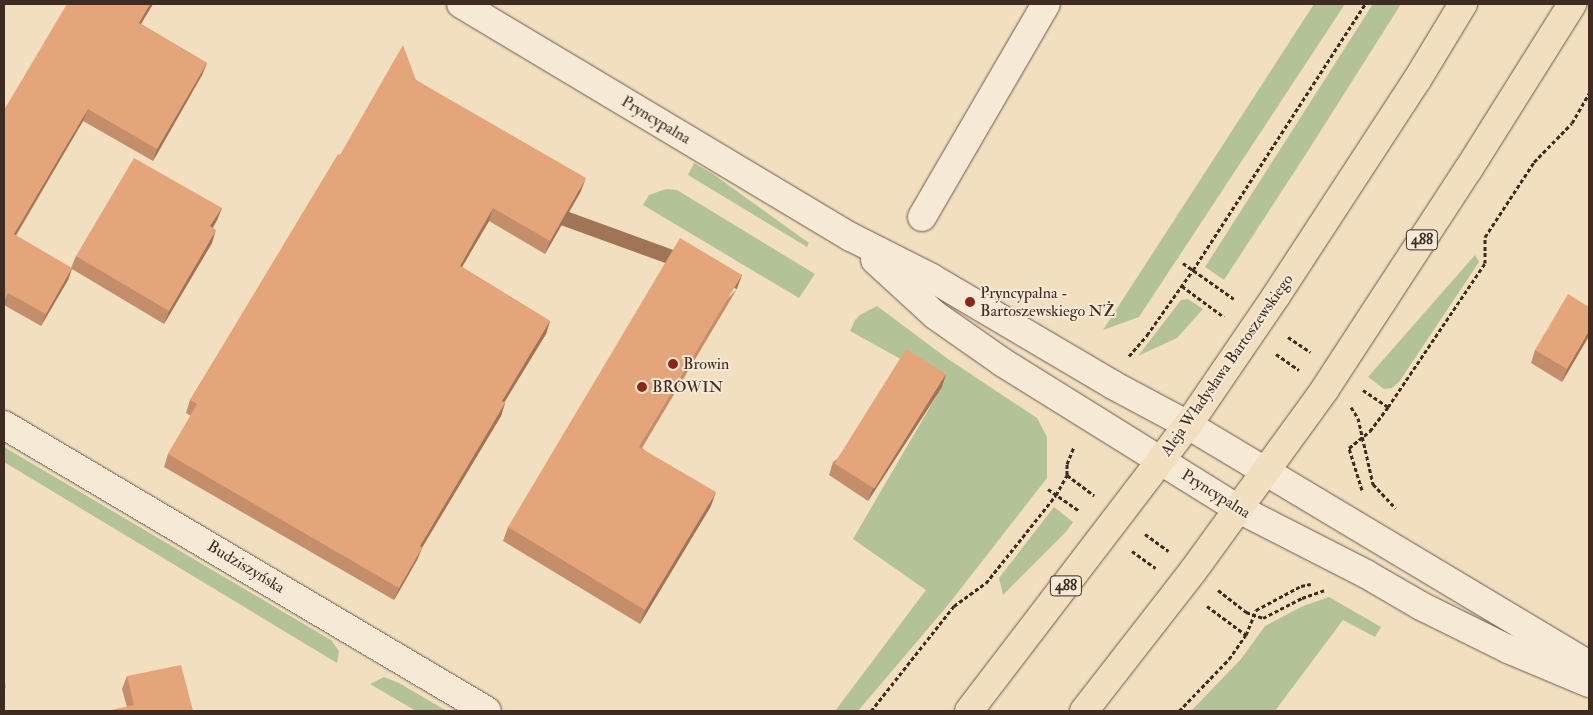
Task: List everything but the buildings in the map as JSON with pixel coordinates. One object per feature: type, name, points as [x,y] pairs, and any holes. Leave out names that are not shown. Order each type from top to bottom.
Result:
[{"type":"main road","name":"Aleja Władysława Bartoszewskiego","points":[[969,711],[1188,425],[1304,255],[1417,80],[1463,4]]},
{"type":"main road","name":"488","points":[[1084,711],[1181,587],[1337,371],[1473,162],[1572,4]]},
{"type":"street","name":"Pryncypalna","points":[[461,4],[851,237],[930,277],[1113,385],[1188,425],[1589,665]]},
{"type":"street","points":[[922,217],[1046,4]]},
{"type":"street","name":"Pryncypalna","points":[[851,237],[935,315],[1002,362],[1237,508],[1508,649],[1589,683]]},
{"type":"street","name":"Budziszyńska","points":[[4,425],[487,711]]},
{"type":"path","points":[[1113,385],[1128,357],[1147,336],[1193,270],[1365,4]]},
{"type":"path","points":[[1363,493],[1349,448],[1363,438],[1388,407],[1485,262],[1485,237],[1534,162],[1572,123],[1589,93]]},
{"type":"path","points":[[1355,410],[1373,484],[1399,514],[1392,513]]},
{"type":"path","points":[[871,711],[954,606],[986,583],[1056,495],[1066,475],[1072,450],[1093,418]]},
{"type":"path","points":[[1048,489],[1246,635]]},
{"type":"path","points":[[1179,711],[1229,660],[1246,635],[1255,616]]},
{"type":"green space","points":[[1314,4],[1345,4],[1139,317],[1103,330]]},
{"type":"green space","points":[[1373,4],[1401,4],[1224,280],[1205,267]]},
{"type":"green space","points":[[694,163],[713,174],[809,243],[807,247],[688,175]]},
{"type":"green space","points":[[666,189],[677,190],[815,274],[799,298],[643,205],[649,195]]},
{"type":"green space","points":[[1475,255],[1479,262],[1399,382],[1392,388],[1384,389],[1368,377]]},
{"type":"green space","points":[[1188,299],[1203,309],[1177,338],[1138,356],[1181,300]]},
{"type":"green space","points":[[877,306],[948,359],[1037,418],[1047,437],[1047,478],[948,605],[858,711],[835,711],[926,590],[853,539],[944,383],[850,331],[855,320],[860,315]]},
{"type":"green space","points":[[4,447],[331,640],[339,651],[337,663],[4,462]]},
{"type":"green space","points":[[1054,507],[1073,522],[1066,532],[1003,595],[999,578]]},
{"type":"green space","points":[[1329,597],[1381,627],[1375,637],[1343,620],[1275,711],[1191,711],[1241,659],[1265,626],[1303,606]]},
{"type":"green space","points":[[384,677],[399,683],[447,711],[416,711],[370,684]]},
{"type":"place","name":"Pryncypalna - Bartoszewskiego NŻ","points":[[970,302]]},
{"type":"place","name":"Browin","points":[[673,364]]},
{"type":"place","name":"BROWIN","points":[[642,387]]}]
